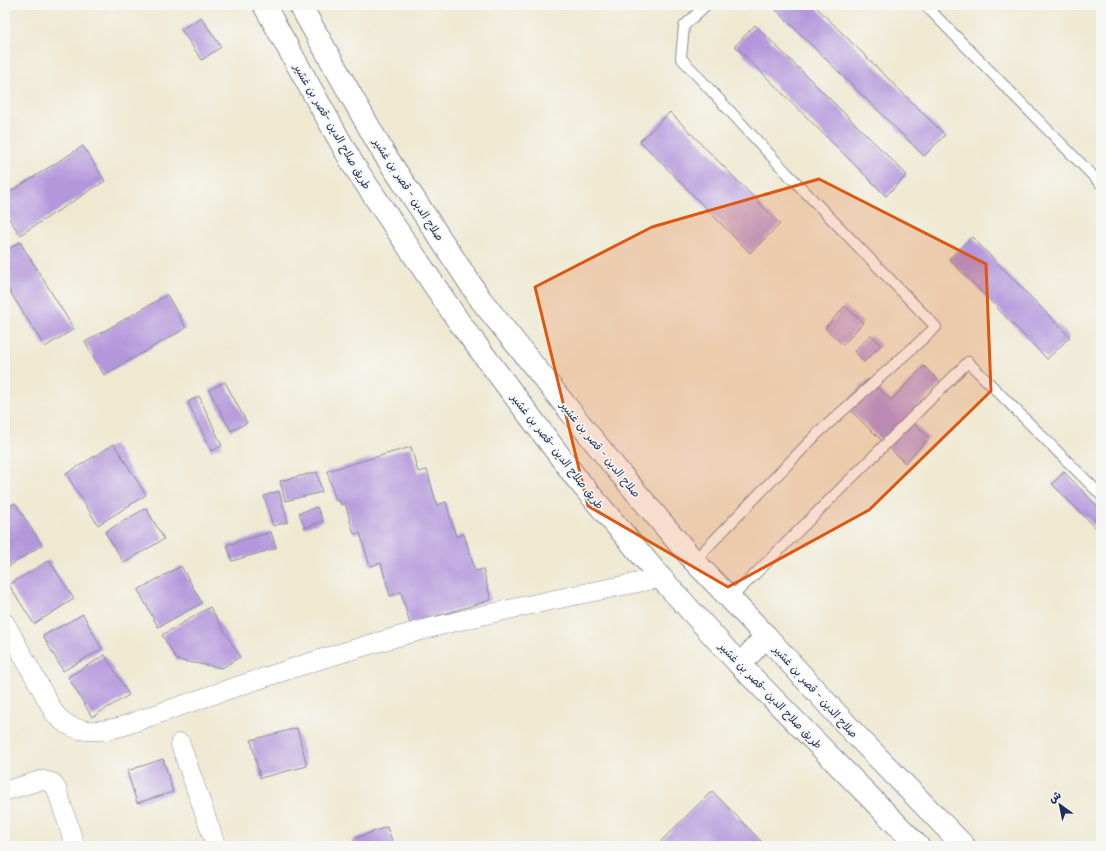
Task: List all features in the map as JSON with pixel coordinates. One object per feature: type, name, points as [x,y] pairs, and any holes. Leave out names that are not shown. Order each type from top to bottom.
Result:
[{"type":"highway","name":"طريق صلاح الدين -قصر بن غشير","points":[[264,5],[354,166],[459,322],[577,479],[661,578],[740,665],[918,846]]},
{"type":"highway","name":"صلاح الدين - قصر بن غشير","points":[[300,5],[383,152],[481,300],[614,466],[694,561],[766,636],[854,733],[964,846]]},
{"type":"highway","points":[[740,665],[766,636]]},
{"type":"street","points":[[5,623],[55,714],[62,722],[71,727],[80,729],[105,730],[120,727],[218,693],[315,662],[432,628],[518,606],[661,578]]},
{"type":"street","points":[[180,743],[216,846]]},
{"type":"street","points":[[5,791],[42,780],[53,783],[75,846]]},
{"type":"lane","points":[[694,561],[818,433],[936,327],[785,171],[681,58],[684,26],[706,5]]},
{"type":"lane","points":[[925,5],[1101,184]]},
{"type":"lane","points":[[730,598],[968,362],[1101,494]]},
{"type":"highlighted area","points":[[819,179],[986,264],[991,391],[869,510],[728,587],[588,506],[535,287],[652,227]]},
{"type":"building","points":[[775,5],[814,5],[945,135],[924,156],[773,7]]},
{"type":"building","points":[[201,17],[221,47],[202,60],[181,30]]},
{"type":"building","points":[[755,25],[907,175],[886,196],[735,46]]},
{"type":"building","points":[[670,112],[780,224],[750,253],[640,141]]},
{"type":"building","points":[[83,146],[105,181],[20,235],[5,212],[5,195]]},
{"type":"building","points":[[972,237],[1070,337],[1047,359],[949,259]]},
{"type":"building","points":[[20,242],[74,329],[45,347],[5,284],[5,251]]},
{"type":"building","points":[[167,295],[186,328],[104,375],[85,342]]},
{"type":"building","points":[[845,306],[863,323],[843,345],[825,328]]},
{"type":"building","points":[[871,335],[881,345],[864,362],[854,351]]},
{"type":"building","points":[[924,366],[941,383],[908,417],[929,438],[905,463],[844,404],[868,379],[891,400]]},
{"type":"building","points":[[225,382],[247,423],[231,431],[209,390]]},
{"type":"building","points":[[199,396],[222,446],[211,451],[188,402]]},
{"type":"building","points":[[114,444],[146,495],[98,525],[66,474]]},
{"type":"building","points":[[411,447],[418,472],[427,470],[437,505],[446,502],[456,537],[464,534],[475,571],[483,569],[491,600],[410,624],[401,592],[390,596],[381,563],[370,566],[360,533],[354,534],[345,503],[341,505],[339,500],[336,501],[327,471]]},
{"type":"building","points":[[317,472],[322,492],[285,501],[280,481]]},
{"type":"building","points":[[1064,472],[1101,510],[1101,533],[1052,484]]},
{"type":"building","points":[[279,491],[288,522],[273,526],[264,496]]},
{"type":"building","points":[[15,503],[42,545],[5,569],[5,510]]},
{"type":"building","points":[[317,507],[323,521],[305,528],[299,513]]},
{"type":"building","points":[[146,508],[164,539],[124,563],[105,532]]},
{"type":"building","points":[[271,532],[276,548],[232,561],[227,545]]},
{"type":"building","points":[[49,560],[74,599],[34,624],[9,585]]},
{"type":"building","points":[[181,566],[202,603],[158,627],[138,590]]},
{"type":"building","points":[[210,607],[240,657],[222,668],[177,660],[162,635]]},
{"type":"building","points":[[83,614],[102,649],[63,671],[43,636]]},
{"type":"building","points":[[105,655],[129,695],[92,717],[68,677]]},
{"type":"building","points":[[297,728],[307,766],[260,778],[251,740]]},
{"type":"building","points":[[163,759],[173,792],[137,803],[127,771]]},
{"type":"building","points":[[712,791],[766,846],[656,846]]},
{"type":"building","points":[[387,827],[394,846],[355,846],[353,839]]}]
